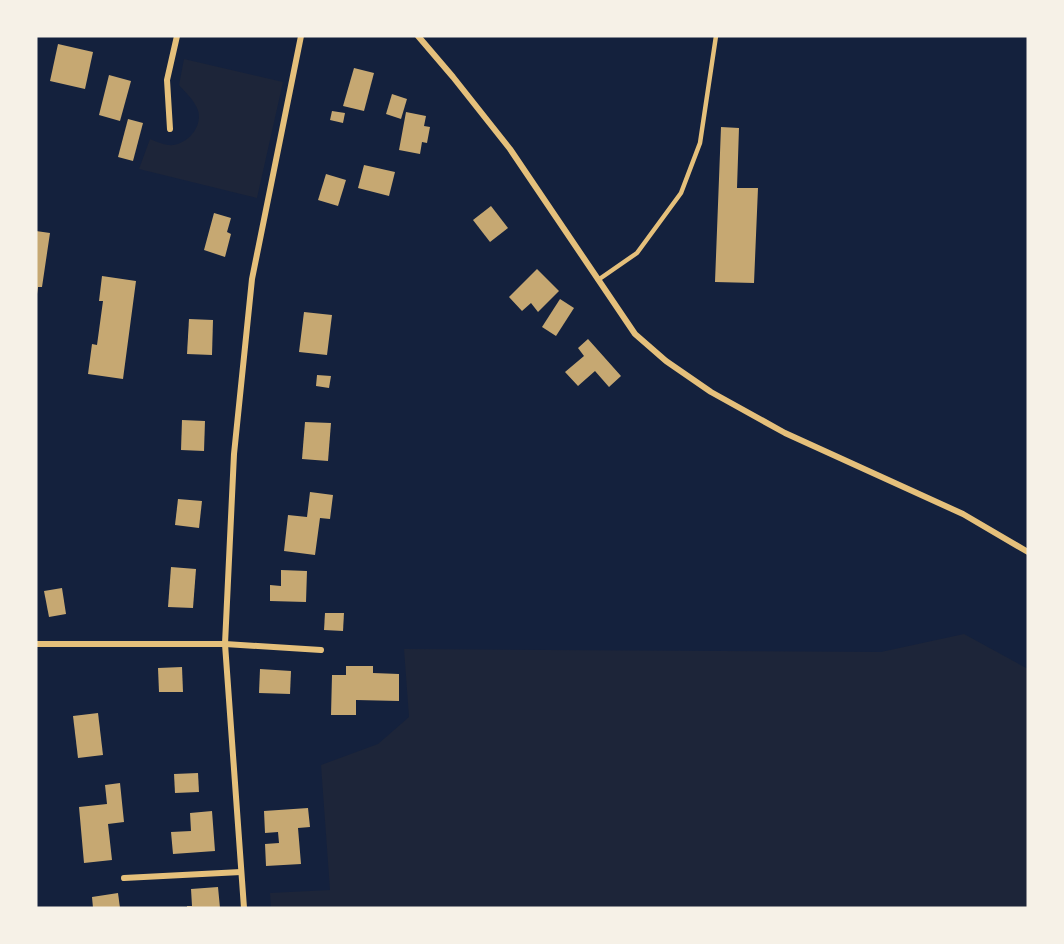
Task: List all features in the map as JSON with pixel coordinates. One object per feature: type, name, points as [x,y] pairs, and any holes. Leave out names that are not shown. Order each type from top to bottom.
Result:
[{"type":"street","points":[[170,129],[167,80],[177,36]]},
{"type":"street","points":[[244,908],[225,644],[234,454],[252,279],[301,36]]},
{"type":"street","points":[[417,36],[510,149],[635,334],[666,361],[711,392],[785,433],[963,514],[1028,552]]},
{"type":"street","points":[[36,644],[225,644],[321,650]]},
{"type":"street","points":[[124,878],[241,872]]},
{"type":"lane","points":[[598,280],[637,253],[681,193],[700,143],[716,36]]},
{"type":"shaded area","points":[[184,59],[283,82],[257,198],[139,169],[150,139],[166,145],[175,145],[193,134],[199,121],[197,108],[179,85]]},
{"type":"shaded area","points":[[964,634],[1028,669],[1028,908],[271,908],[270,893],[330,890],[321,765],[378,744],[409,717],[404,649],[881,652]]},
{"type":"building","points":[[58,44],[93,52],[85,89],[50,81]]},
{"type":"building","points":[[354,68],[374,73],[364,111],[343,106]]},
{"type":"building","points":[[109,75],[131,81],[120,121],[99,115]]},
{"type":"building","points":[[392,94],[407,99],[401,119],[386,114]]},
{"type":"building","points":[[332,111],[345,113],[343,123],[330,120]]},
{"type":"building","points":[[406,112],[426,116],[424,126],[430,127],[427,143],[422,142],[420,154],[399,150]]},
{"type":"building","points":[[128,119],[143,123],[133,161],[118,157]]},
{"type":"building","points":[[721,127],[739,128],[737,188],[758,188],[754,283],[715,282]]},
{"type":"building","points":[[364,165],[395,172],[389,196],[358,188]]},
{"type":"building","points":[[326,174],[346,180],[338,206],[318,200]]},
{"type":"building","points":[[491,206],[508,228],[490,242],[473,220]]},
{"type":"building","points":[[214,213],[231,218],[227,232],[231,234],[225,257],[204,250]]},
{"type":"building","points":[[36,231],[50,233],[42,287],[38,287],[37,294],[36,294]]},
{"type":"building","points":[[537,269],[559,291],[538,312],[531,303],[522,311],[509,297]]},
{"type":"building","points":[[102,276],[136,281],[123,379],[88,374],[92,344],[97,345],[103,301],[99,301]]},
{"type":"building","points":[[560,299],[574,308],[556,336],[542,327]]},
{"type":"building","points":[[304,312],[332,315],[327,355],[299,352]]},
{"type":"building","points":[[189,319],[213,320],[212,355],[187,354]]},
{"type":"building","points":[[588,339],[621,376],[609,387],[595,371],[578,386],[565,372],[584,356],[578,348]]},
{"type":"building","points":[[317,375],[331,376],[329,388],[316,386]]},
{"type":"building","points":[[182,420],[205,421],[204,451],[181,450]]},
{"type":"building","points":[[305,422],[331,423],[328,461],[302,459]]},
{"type":"building","points":[[310,492],[333,495],[330,519],[320,518],[315,555],[284,551],[288,515],[307,517]]},
{"type":"building","points":[[178,499],[202,501],[199,528],[175,525]]},
{"type":"building","points":[[171,567],[196,569],[193,608],[168,607]]},
{"type":"building","points":[[281,570],[307,571],[306,602],[270,601],[270,585],[281,586]]},
{"type":"building","points":[[62,588],[66,614],[49,617],[44,591]]},
{"type":"building","points":[[325,613],[344,613],[343,631],[324,630]]},
{"type":"building","points":[[346,666],[373,666],[373,673],[399,674],[399,701],[356,700],[356,715],[331,715],[332,675],[346,675]]},
{"type":"building","points":[[182,667],[183,692],[159,692],[158,668]]},
{"type":"building","points":[[260,669],[291,671],[290,694],[259,693]]},
{"type":"building","points":[[98,713],[103,755],[78,758],[73,716]]},
{"type":"building","points":[[198,773],[199,792],[175,793],[174,774]]},
{"type":"building","points":[[120,783],[124,822],[108,824],[112,860],[84,863],[79,807],[107,804],[105,785]]},
{"type":"building","points":[[308,808],[310,827],[298,828],[301,864],[266,866],[265,844],[279,843],[278,832],[265,833],[264,811]]},
{"type":"building","points":[[212,811],[215,851],[173,854],[171,832],[191,831],[190,813]]},
{"type":"building","points":[[218,887],[220,908],[187,908],[187,906],[192,906],[191,889]]},
{"type":"building","points":[[118,893],[120,908],[93,908],[92,897]]}]
